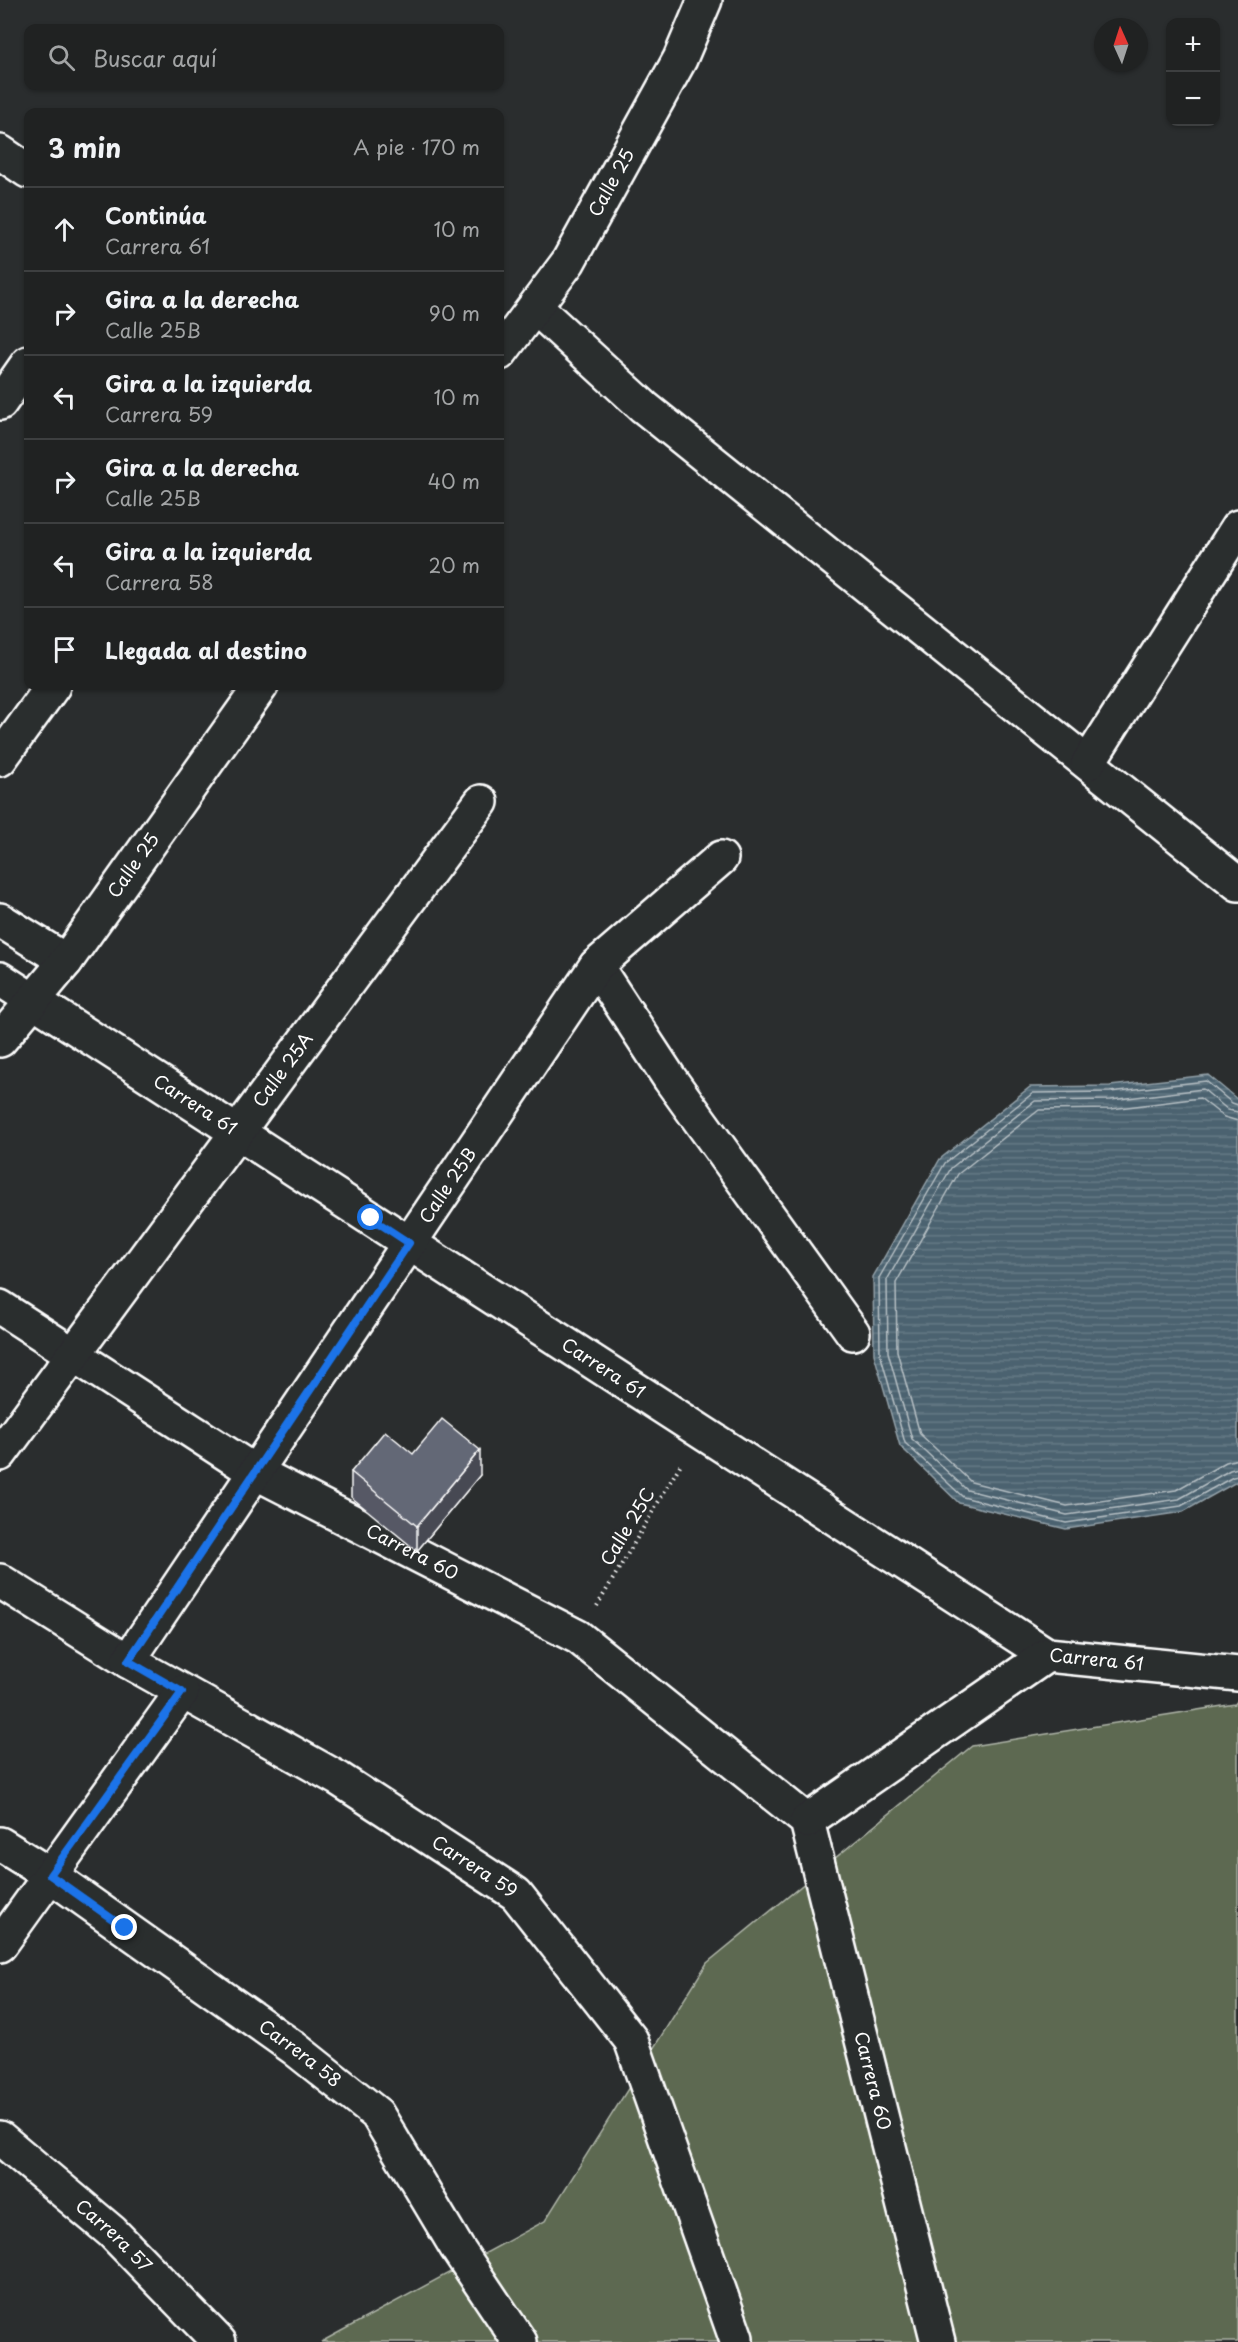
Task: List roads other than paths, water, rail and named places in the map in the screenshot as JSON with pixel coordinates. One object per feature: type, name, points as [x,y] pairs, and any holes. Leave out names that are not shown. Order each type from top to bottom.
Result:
[{"type":"street","points":[[680,0],[681,59]]},
{"type":"street","name":"Calle 25","points":[[504,348],[568,262],[681,59],[705,0]]},
{"type":"street","points":[[0,152],[24,168]]},
{"type":"street","points":[[535,307],[644,407],[1238,884]]},
{"type":"street","points":[[0,403],[24,369]]},
{"type":"street","points":[[1088,763],[1238,527]]},
{"type":"street","points":[[0,759],[50,690]]},
{"type":"street","name":"Calle 25","points":[[0,1040],[66,961],[258,690]]},
{"type":"street","name":"Calle 25A","points":[[0,1454],[481,802]]},
{"type":"street","name":"Calle 25B","points":[[128,1661],[596,966],[721,858]]},
{"type":"street","points":[[0,920],[66,961]]},
{"type":"street","points":[[596,966],[670,1078],[853,1333]]},
{"type":"street","name":"Carrera 61","points":[[0,980],[1047,1655],[1238,1674]]},
{"type":"street","name":"Carrera 60","points":[[0,1307],[255,1472],[578,1637],[807,1821],[938,2342]]},
{"type":"street","name":"Carrera 59","points":[[0,1581],[128,1661],[339,1779],[516,1894],[631,2040],[736,2338]]},
{"type":"street","points":[[807,1821],[1047,1655]]},
{"type":"street","points":[[0,1945],[182,1692]]},
{"type":"street","name":"Carrera 58","points":[[0,1844],[50,1875],[294,2048],[377,2114],[457,2248],[520,2342]]},
{"type":"street","name":"Carrera 57","points":[[0,2138],[112,2232],[219,2342]]},
{"type":"water","points":[[1208,1075],[1238,1100],[1238,1481],[1183,1512],[1066,1529],[959,1503],[900,1446],[874,1354],[873,1277],[940,1159],[1030,1087],[1110,1086]]}]
